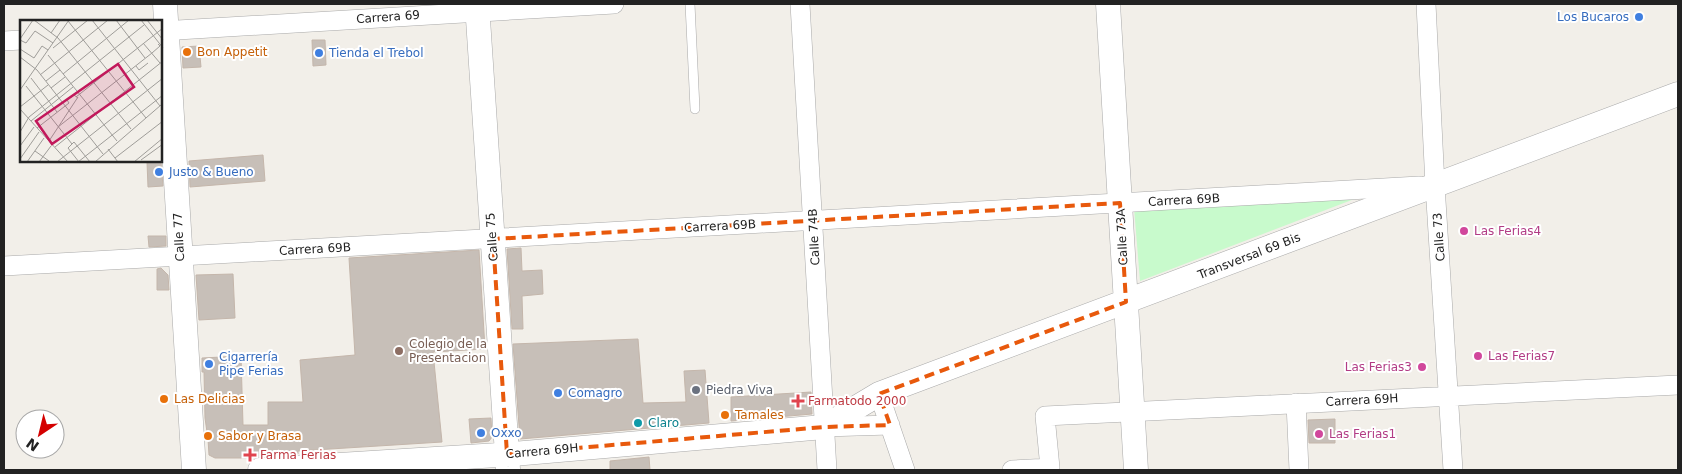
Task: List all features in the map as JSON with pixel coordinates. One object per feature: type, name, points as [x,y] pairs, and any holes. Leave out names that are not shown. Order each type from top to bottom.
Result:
[{"type":"street","name":"Calle 77","points":[[165,4],[164,31],[194,470]]},
{"type":"street","name":"Carrera 69","points":[[164,31],[477,8],[614,4]]},
{"type":"street","name":"Calle 74B","points":[[800,4],[827,470]]},
{"type":"street","name":"Calle 73A","points":[[1108,4],[1136,470]]},
{"type":"street","name":"Calle 73","points":[[1426,4],[1435,186],[1450,396],[1453,470]]},
{"type":"street","name":"Calle 75","points":[[477,8],[508,462]]},
{"type":"street","points":[[4,41],[20,40]]},
{"type":"street","name":"Transversal 69 Bis","points":[[824,427],[879,394],[1678,94]]},
{"type":"street","name":"Carrera 69B","points":[[4,266],[1435,186]]},
{"type":"street","name":"Carrera 69H","points":[[1012,470],[1050,468],[1045,416],[1678,384]]},
{"type":"street","points":[[879,394],[905,470]]},
{"type":"street","points":[[1296,404],[1300,470]]},
{"type":"street","points":[[824,427],[890,425]]},
{"type":"street","name":"Carrera 69H","points":[[260,470],[508,462],[824,427]]},
{"type":"lane","points":[[690,4],[695,109]]},
{"type":"highlighted area","points":[[1120,203],[1126,302],[879,394],[890,425],[824,427],[507,454],[493,239]]},
{"type":"green space","points":[[1357,198],[1140,281],[1134,208]]},
{"type":"building","name":"Tienda el Trebol","points":[[312,40],[325,40],[326,65],[313,66]]},
{"type":"building","points":[[199,46],[201,67],[183,68],[182,47]]},
{"type":"building","points":[[263,155],[265,181],[190,187],[189,161]]},
{"type":"building","points":[[147,162],[161,162],[163,186],[148,187]]},
{"type":"building","points":[[148,236],[166,236],[166,246],[149,247]]},
{"type":"building","points":[[521,248],[522,271],[542,270],[543,294],[522,296],[523,329],[512,329],[507,249]]},
{"type":"building","name":"Colegio de la Presentacion","points":[[479,250],[485,349],[433,352],[442,442],[298,451],[298,454],[254,458],[215,458],[209,455],[202,358],[241,356],[243,425],[268,425],[268,402],[303,402],[300,360],[355,355],[349,258]]},
{"type":"building","points":[[161,268],[168,275],[169,290],[157,290],[157,269]]},
{"type":"building","points":[[233,274],[235,318],[199,320],[196,275]]},
{"type":"building","points":[[638,339],[643,403],[686,402],[684,371],[705,370],[709,423],[520,439],[513,344]]},
{"type":"building","points":[[811,392],[812,414],[731,421],[731,397]]},
{"type":"building","points":[[491,418],[492,437],[489,441],[471,443],[469,419]]},
{"type":"building","points":[[1335,419],[1335,443],[1309,443],[1308,420]]},
{"type":"building","points":[[649,457],[650,470],[610,470],[610,461]]},
{"type":"place","name":"Los Bucaros","points":[[1639,17]]},
{"type":"place","name":"Bon Appetit","points":[[187,52]]},
{"type":"place","name":"Tienda el Trebol","points":[[319,53]]},
{"type":"place","name":"Justo & Bueno","points":[[159,172]]},
{"type":"place","name":"Las Ferias4","points":[[1464,231]]},
{"type":"place","name":"Colegio de la Presentacion","points":[[399,351]]},
{"type":"place","name":"Las Ferias7","points":[[1478,356]]},
{"type":"place","name":"Cigarrería Pipe Ferias","points":[[209,364]]},
{"type":"place","name":"Las Ferias3","points":[[1422,367]]},
{"type":"place","name":"Piedra Viva","points":[[696,390]]},
{"type":"place","name":"Comagro","points":[[558,393]]},
{"type":"place","name":"Las Delicias","points":[[164,399]]},
{"type":"place","name":"Farmatodo 2000","points":[[798,401]]},
{"type":"place","name":"Tamales","points":[[725,415]]},
{"type":"place","name":"Claro","points":[[638,423]]},
{"type":"place","name":"Oxxo","points":[[481,433]]},
{"type":"place","name":"Las Ferias1","points":[[1319,434]]},
{"type":"place","name":"Sabor y Brasa","points":[[208,436]]},
{"type":"place","name":"Farma Ferias","points":[[250,455]]}]
